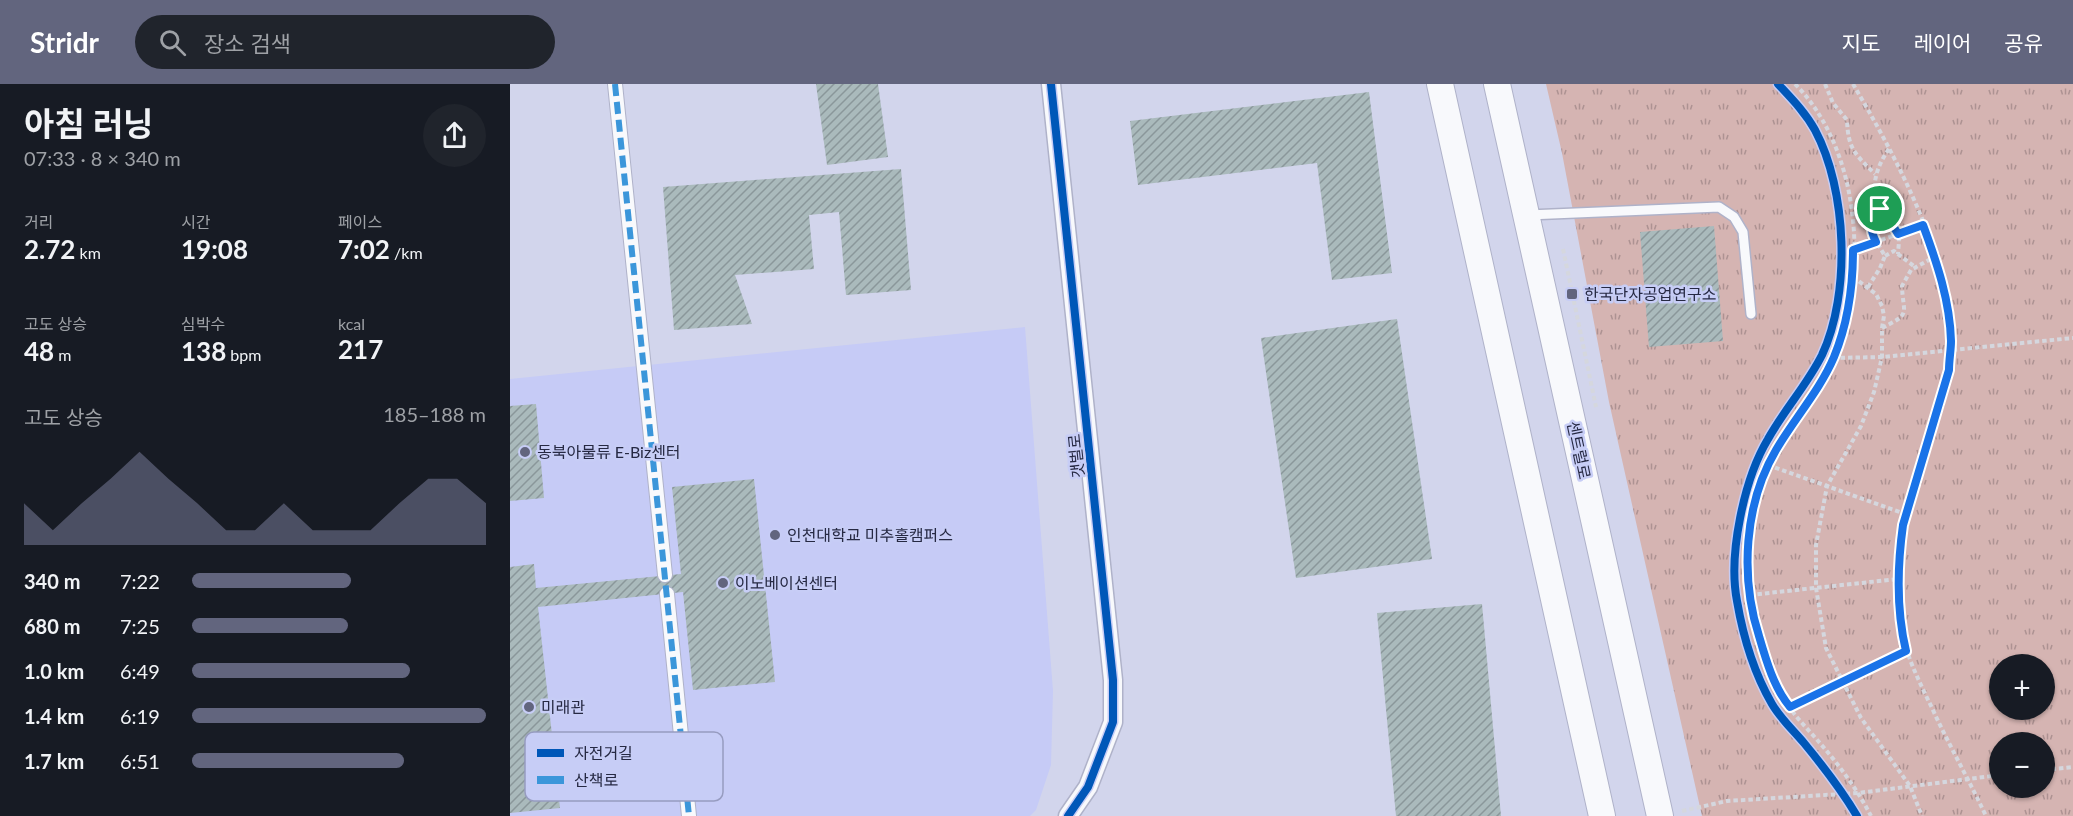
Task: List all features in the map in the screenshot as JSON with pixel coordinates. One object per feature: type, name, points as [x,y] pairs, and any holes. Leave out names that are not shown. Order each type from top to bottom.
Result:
[{"type":"main road","points":[[1440,84],[1602,816]]},
{"type":"main road","name":"센트럴로","points":[[1497,84],[1671,814]]},
{"type":"street","points":[[615,84],[665,575]]},
{"type":"street","name":"갯벌로","points":[[1051,84],[1113,680],[1113,722],[1088,787],[1068,816]]},
{"type":"street","points":[[667,594],[681,732]]},
{"type":"street","points":[[688,801],[689,816]]},
{"type":"lane","points":[[1528,215],[1719,207],[1734,217],[1743,232],[1751,314]]},
{"type":"path","points":[[1795,84],[1825,121],[1836,145],[1848,189],[1851,211],[1853,277],[1845,327],[1833,358],[1774,452],[1755,497],[1751,519],[1750,595],[1756,630],[1766,661],[1785,701],[1841,767],[1871,816]]},
{"type":"path","points":[[1825,84],[1833,103],[1848,120],[1852,151],[1875,174]]},
{"type":"path","points":[[1853,84],[1916,204],[1942,280],[1951,344],[1949,370],[1905,514],[1899,551],[1898,609],[1906,651],[1952,751],[1986,816]]},
{"type":"path","points":[[1889,149],[1875,174],[1878,201],[1898,234],[1898,254]]},
{"type":"path","points":[[1878,201],[1870,226],[1885,256]]},
{"type":"path","points":[[1853,250],[1923,225]]},
{"type":"path","points":[[1868,287],[1885,256],[1894,251],[1915,267]]},
{"type":"path","points":[[1882,328],[1901,318],[1906,308],[1902,286],[1911,270],[1935,257]]},
{"type":"path","points":[[1853,277],[1876,294],[1882,306],[1884,316],[1882,357],[1874,392],[1861,426],[1827,486],[1816,545],[1816,588],[1826,648],[1861,718],[1910,786],[1922,816]]},
{"type":"path","points":[[1833,358],[1882,357],[2073,338]]},
{"type":"path","points":[[1768,465],[1905,514]]},
{"type":"path","points":[[1750,595],[1898,579]]},
{"type":"path","points":[[1790,707],[1906,651]]},
{"type":"path","points":[[2055,769],[2073,767]]},
{"type":"path","points":[[1671,814],[1727,801],[1846,797],[1989,776]]},
{"type":"path","points":[[1837,784],[1846,797]]},
{"type":"shaded area","name":"인천대학교 미추홀캠퍼스","points":[[1025,327],[1053,691],[1051,765],[1036,810],[1030,816],[510,816],[510,379]]},
{"type":"green space","points":[[1546,84],[2073,84],[2073,816],[1702,816],[1609,402],[1562,153]]},
{"type":"building","points":[[816,84],[878,84],[888,157],[827,165]]},
{"type":"building","points":[[1369,92],[1392,273],[1332,280],[1317,163],[1138,185],[1130,121]]},
{"type":"building","points":[[901,169],[911,290],[846,295],[839,212],[809,215],[814,269],[735,275],[752,324],[674,330],[663,187]]},
{"type":"building","points":[[1714,226],[1723,341],[1649,347],[1640,232]]},
{"type":"building","points":[[1397,319],[1432,559],[1296,578],[1261,338]]},
{"type":"building","name":"동북아물류 E-Biz센터","points":[[536,404],[544,498],[510,501],[510,406]]},
{"type":"building","name":"이노베이션센터","points":[[754,479],[775,682],[693,690],[683,592],[538,607],[552,732],[525,732],[525,801],[559,801],[560,808],[510,813],[510,567],[534,564],[536,588],[681,574],[672,487]]},
{"type":"building","points":[[1482,604],[1501,816],[1396,816],[1377,613]]},
{"type":"marked path","points":[[615,84],[681,732]]},
{"type":"marked path","points":[[687,801],[689,816]]},
{"type":"cycle path","points":[[1051,84],[1113,680],[1113,722],[1088,787],[1068,816]]},
{"type":"cycle path","points":[[1778,84],[1811,123],[1826,154],[1839,211],[1841,272],[1838,302],[1822,355],[1768,439],[1759,456],[1745,496],[1735,562],[1737,601],[1746,641],[1772,704],[1825,769],[1857,816]]},
{"type":"place","name":"한국단자공업연구소","points":[[1572,294]]},
{"type":"place","name":"동북아물류 E-Biz센터","points":[[525,452]]},
{"type":"place","name":"인천대학교 미추홀캠퍼스","points":[[775,535]]},
{"type":"place","name":"이노베이션센터","points":[[723,583]]},
{"type":"place","name":"미래관","points":[[529,707]]},
{"type":"route","points":[[1878,201],[1880,209],[1892,222],[1898,234],[1923,225],[1945,292],[1951,344],[1949,370],[1909,499],[1899,551],[1898,609],[1906,651],[1790,707],[1766,661],[1750,602],[1751,519],[1755,497],[1774,452],[1824,376],[1833,358],[1845,327],[1853,277],[1853,250],[1876,242],[1870,226],[1878,201]]}]
